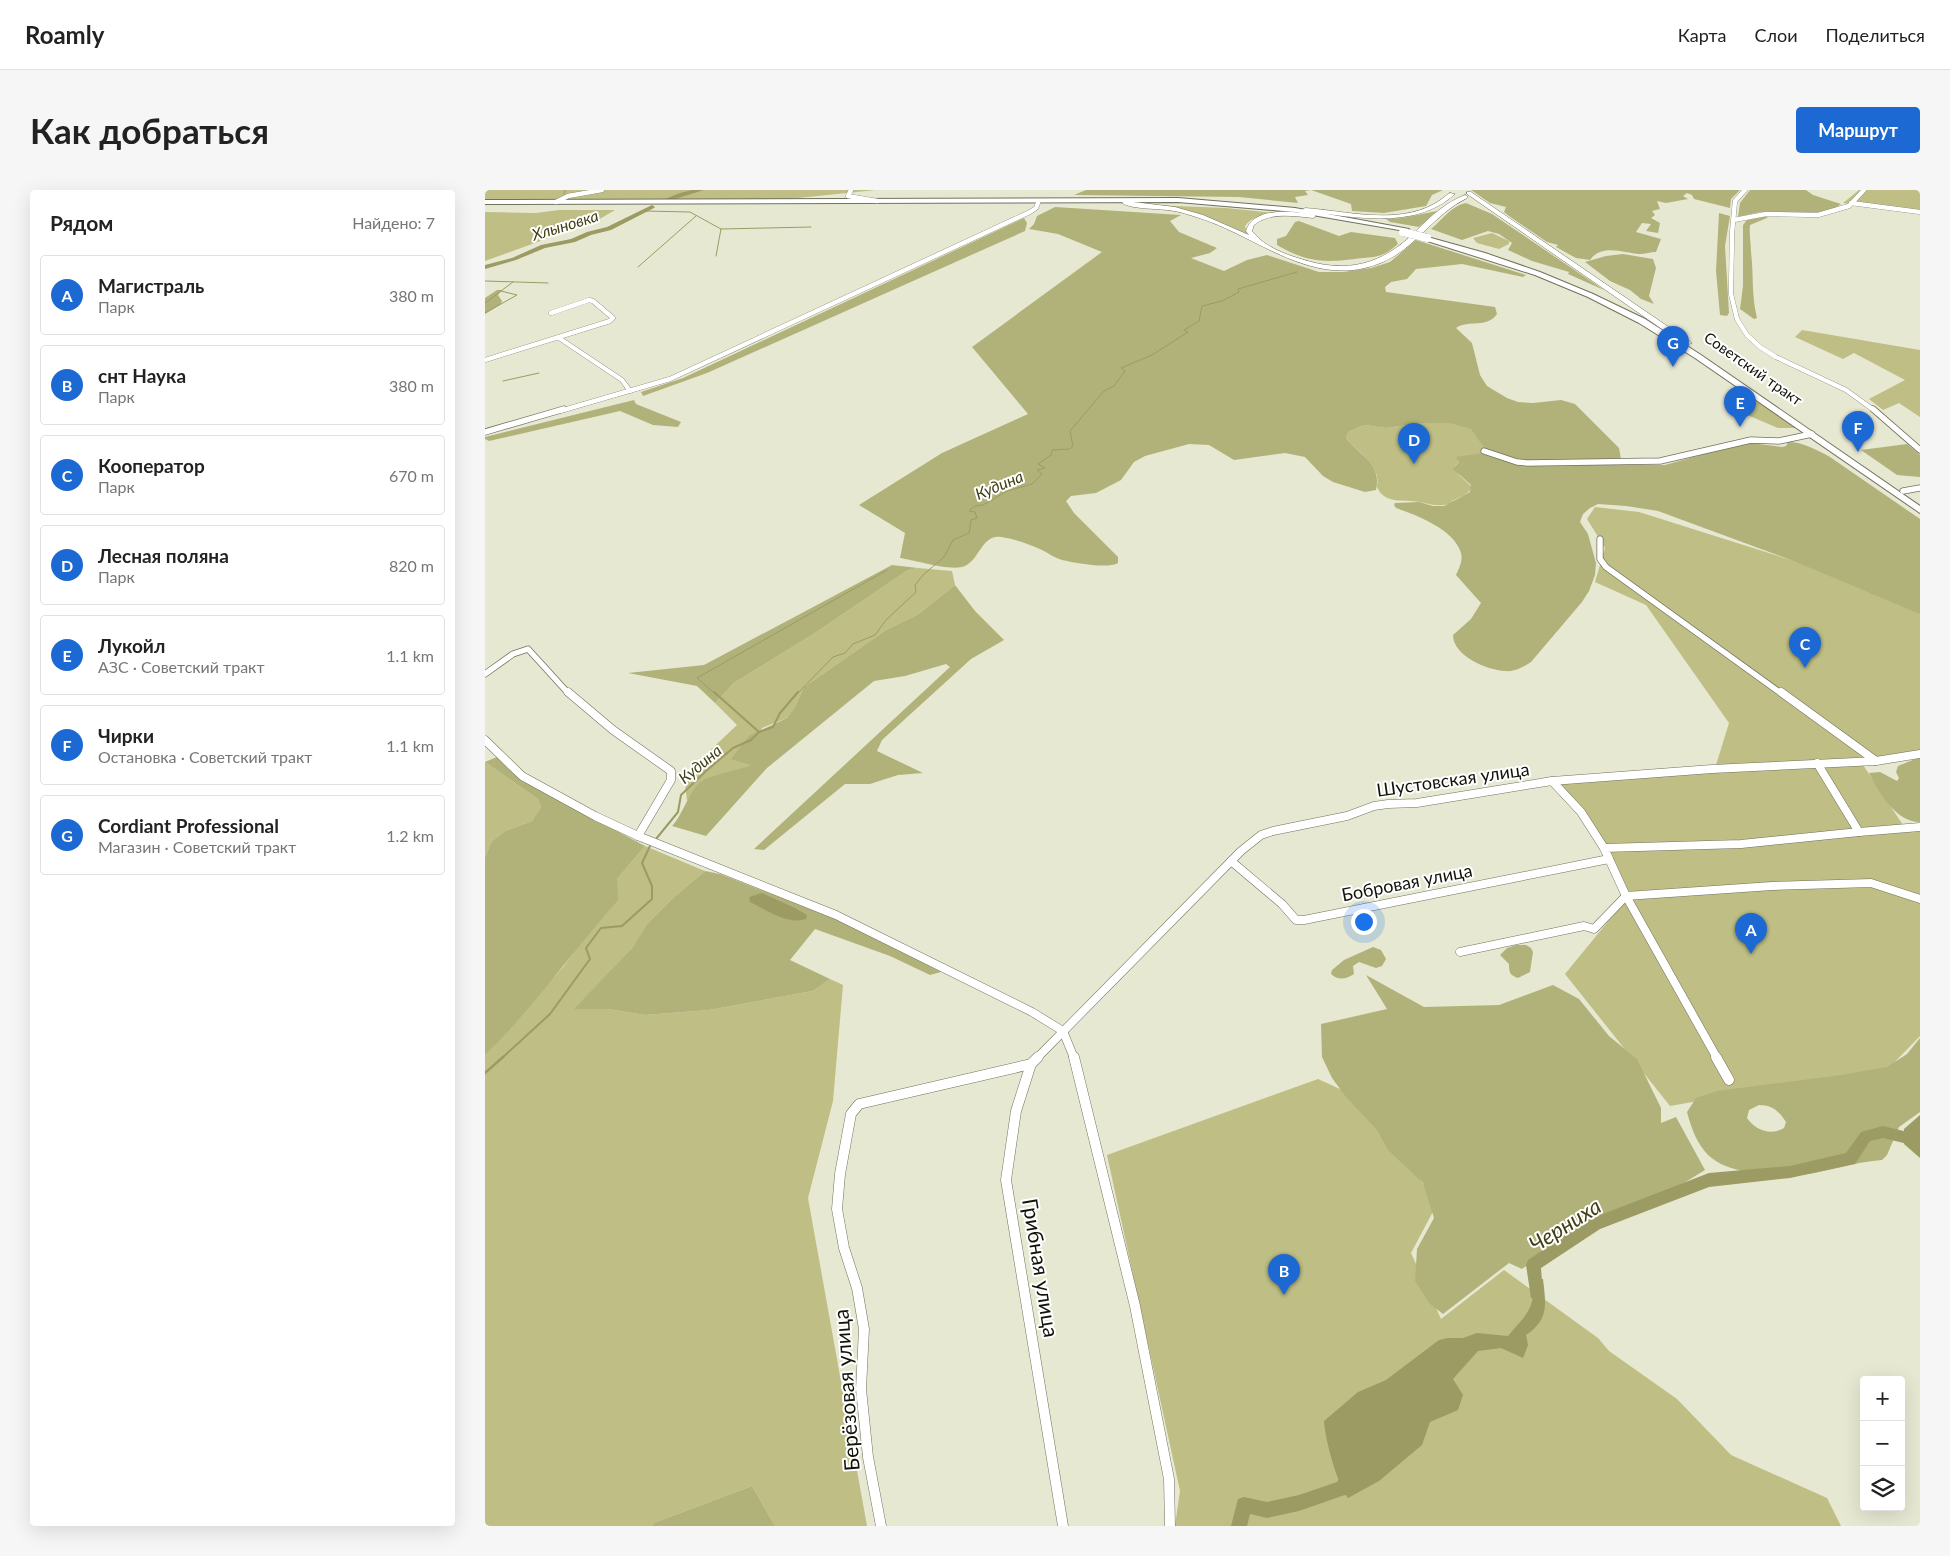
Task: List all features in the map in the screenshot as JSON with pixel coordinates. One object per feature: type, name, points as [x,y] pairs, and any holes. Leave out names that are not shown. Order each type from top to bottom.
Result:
[{"type":"highway","points":[[485,204],[877,200],[1153,200],[1218,202],[1295,210],[1404,231],[1503,256],[1565,280],[1637,314],[1684,344]]},
{"type":"highway","points":[[485,204],[1125,203],[1223,206],[1313,216],[1404,231]]},
{"type":"highway","name":"Советский тракт","points":[[1684,344],[1920,510]]},
{"type":"highway","name":"Советский тракт","points":[[1684,344],[1920,503]]},
{"type":"main road","points":[[1446,207],[1460,193]]},
{"type":"main road","points":[[1125,203],[1175,209],[1201,216],[1293,259],[1313,265],[1343,268],[1365,266],[1381,261],[1398,251],[1460,193]]},
{"type":"main road","points":[[1295,210],[1372,216],[1401,215],[1432,208],[1460,193]]},
{"type":"main road","name":"Советский тракт","points":[[1460,193],[1684,344]]},
{"type":"main road","points":[[1267,246],[1249,231],[1250,226],[1256,220],[1276,215],[1313,216]]},
{"type":"street","points":[[556,202],[567,196],[603,190]]},
{"type":"street","points":[[851,190],[848,196],[877,200]]},
{"type":"street","points":[[1745,190],[1735,200],[1733,208],[1734,220],[1731,243],[1732,301],[1739,323],[1749,339],[1769,353],[1800,370],[1845,390],[1861,400],[1920,450]]},
{"type":"street","points":[[1734,220],[1766,214],[1818,215],[1849,206],[1864,190]]},
{"type":"street","points":[[485,432],[630,391],[679,375],[1030,212],[1036,208],[1038,203]]},
{"type":"street","points":[[1851,203],[1920,212]]},
{"type":"street","points":[[485,360],[559,338],[610,321],[613,318],[593,301],[589,300],[551,313]]},
{"type":"street","points":[[559,338],[622,380],[630,391]]},
{"type":"street","points":[[1484,450],[1517,462],[1528,463],[1660,461],[1751,440],[1779,441],[1812,434]]},
{"type":"street","points":[[1903,491],[1920,488]]},
{"type":"street","points":[[1601,539],[1600,559],[1606,567],[1875,761]]},
{"type":"street","points":[[485,674],[513,654],[528,649],[566,692],[634,746],[671,771],[671,780],[638,836]]},
{"type":"street","points":[[485,740],[522,776],[595,816],[638,836],[836,916],[1032,1012],[1063,1031],[1073,1054],[1135,1306],[1169,1479],[1170,1526]]},
{"type":"street","name":"Шустовская улица","points":[[1231,862],[1261,835],[1347,816],[1374,806],[1417,803],[1552,781],[1817,763],[1875,761],[1920,754]]},
{"type":"street","points":[[1817,763],[1859,832]]},
{"type":"street","points":[[1552,781],[1578,807],[1594,828],[1626,896],[1729,1080]]},
{"type":"street","points":[[1604,848],[1741,844],[1920,827]]},
{"type":"street","name":"Бобровая улица","points":[[1231,862],[1282,904],[1296,920],[1304,920],[1609,859]]},
{"type":"street","name":"Грибная улица","points":[[1063,1526],[1006,1180],[1016,1111],[1031,1064],[1231,862]]},
{"type":"street","points":[[1460,952],[1584,926],[1594,929],[1626,896],[1772,886],[1871,883],[1920,899]]},
{"type":"street","name":"Берёзовая улица","points":[[881,1526],[868,1457],[861,1389],[864,1329],[857,1288],[851,1264],[844,1248],[837,1209],[840,1174],[851,1114],[859,1104],[1031,1064]]},
{"type":"green space","points":[[485,190],[876,190],[788,199],[485,199]]},
{"type":"green space","points":[[1086,190],[1311,190],[1305,191],[1308,195],[1295,197],[1298,203],[1239,197],[1074,195]]},
{"type":"green space","points":[[1311,190],[1443,190],[1432,195],[1426,206],[1384,213],[1352,211],[1351,204]]},
{"type":"green space","points":[[1471,190],[1740,190],[1731,199],[1730,208],[1694,199],[1692,195],[1687,193],[1683,196],[1688,199],[1666,203],[1657,201],[1660,209],[1652,211],[1655,215],[1651,218],[1660,223],[1658,233],[1646,231],[1651,224],[1642,223],[1636,232],[1661,239],[1656,252],[1640,254],[1607,250],[1600,252],[1590,260],[1576,258],[1556,247],[1558,245],[1547,242],[1504,212],[1506,207],[1490,203]]},
{"type":"green space","points":[[1750,190],[1806,190],[1813,195],[1841,204],[1834,209],[1814,213],[1761,212],[1738,217],[1740,203]]},
{"type":"green space","points":[[1859,190],[1920,190],[1920,213],[1843,203]]},
{"type":"green space","points":[[1466,203],[1492,214],[1604,290],[1568,274],[1569,272],[1532,261],[1508,250],[1512,243],[1499,234],[1488,231],[1462,240],[1431,229],[1451,210]]},
{"type":"green space","points":[[1151,205],[1226,208],[1275,213],[1251,220],[1245,226],[1247,234],[1244,234],[1222,223],[1199,215]]},
{"type":"green space","points":[[1055,207],[1181,215],[1170,221],[1179,232],[1217,248],[1210,253],[1191,258],[1224,271],[1247,260],[1267,255],[1319,272],[1343,272],[1371,268],[1390,262],[1416,240],[1526,275],[1523,277],[1462,264],[1416,269],[1407,279],[1391,282],[1385,287],[1386,292],[1495,307],[1497,314],[1493,319],[1483,323],[1461,325],[1456,328],[1472,343],[1480,375],[1487,386],[1518,402],[1533,403],[1561,400],[1575,404],[1619,448],[1621,459],[1521,461],[1485,449],[1471,429],[1450,423],[1421,423],[1386,428],[1364,425],[1348,432],[1346,438],[1369,461],[1376,473],[1376,490],[1365,492],[1333,482],[1323,476],[1305,457],[1285,453],[1234,460],[1209,445],[1189,444],[1145,456],[1134,462],[1121,480],[1096,493],[1071,496],[1066,501],[1074,513],[1118,557],[1118,563],[1113,565],[1083,564],[1062,560],[1027,544],[1001,537],[989,539],[970,563],[965,566],[951,568],[900,558],[905,533],[859,505],[942,453],[1028,414],[972,347],[1102,252],[1058,234],[1029,229],[1034,224],[1037,216]]},
{"type":"green space","points":[[559,210],[615,210],[598,220],[485,261],[485,212],[536,213]]},
{"type":"green space","points":[[1437,211],[1419,227],[1390,222],[1386,219],[1402,218]]},
{"type":"green space","points":[[1719,213],[1730,216],[1725,246],[1729,313],[1727,316],[1720,315],[1716,271]]},
{"type":"green space","points":[[1768,216],[1750,225],[1753,293],[1757,318],[1754,319],[1740,309],[1743,286],[1743,225],[1747,220]]},
{"type":"green space","points":[[1024,218],[1027,223],[1025,231],[707,373],[643,396],[641,392],[683,378]]},
{"type":"green space","points":[[1299,221],[1339,236],[1351,232],[1395,238],[1398,244],[1382,255],[1373,257],[1333,261],[1306,258],[1277,245],[1277,239],[1286,236],[1295,222]]},
{"type":"green space","points":[[1492,233],[1509,241],[1509,244],[1499,249],[1477,243],[1473,238]]},
{"type":"green space","points":[[1623,254],[1653,259],[1656,268],[1649,296],[1654,304],[1641,299],[1630,290],[1610,281],[1585,262],[1606,256]]},
{"type":"green space","points":[[497,290],[502,290],[498,295],[502,301],[501,304],[485,314],[485,298]]},
{"type":"green space","points":[[1802,330],[1920,350],[1920,417],[1899,403],[1883,410],[1869,399],[1905,380],[1854,353],[1843,359],[1795,337]]},
{"type":"green space","points":[[634,400],[636,404],[681,422],[678,427],[653,425],[620,411],[489,441],[485,439],[485,437]]},
{"type":"green space","points":[[1759,402],[1797,428],[1778,428],[1745,414],[1755,403]]},
{"type":"green space","points":[[1447,422],[1467,426],[1474,431],[1485,449],[1483,453],[1458,460],[1459,462],[1455,466],[1459,475],[1472,487],[1468,492],[1449,504],[1434,505],[1385,497],[1377,487],[1378,479],[1373,466],[1346,438],[1348,432],[1364,425],[1386,428],[1421,423]]},
{"type":"green space","points":[[1788,442],[1804,445],[1830,457],[1920,519],[1920,614],[1796,562],[1658,511],[1598,504],[1583,514],[1580,522],[1588,534],[1596,563],[1595,575],[1589,591],[1582,602],[1531,662],[1516,670],[1498,670],[1472,660],[1454,643],[1453,635],[1471,619],[1481,603],[1456,575],[1461,559],[1461,553],[1457,544],[1443,530],[1396,508],[1394,505],[1395,503],[1419,502],[1433,506],[1444,506],[1470,492],[1471,485],[1453,469],[1459,462],[1456,457],[1483,453],[1511,463],[1528,465],[1665,465],[1736,445],[1752,443],[1782,447],[1786,446]]},
{"type":"green space","points":[[1907,444],[1920,455],[1920,477],[1897,475],[1861,450]]},
{"type":"green space","points":[[1595,507],[1639,512],[1797,562],[1920,613],[1920,752],[1864,759],[1716,765],[1729,723],[1646,605],[1595,582],[1605,548],[1587,519]]},
{"type":"green space","points":[[892,565],[918,568],[908,570],[815,633],[734,683],[715,703],[697,686],[628,673],[704,665]]},
{"type":"green space","points":[[918,568],[952,571],[955,585],[917,615],[886,630],[804,687],[795,707],[787,718],[762,728],[752,765],[702,781],[687,801],[684,775],[737,725],[715,703],[734,683],[815,633],[908,570]]},
{"type":"green space","points":[[955,585],[975,611],[1004,640],[971,659],[882,740],[877,751],[923,773],[898,775],[870,784],[845,784],[764,850],[754,849],[950,667],[946,664],[905,676],[874,681],[767,768],[706,836],[672,826],[698,784],[711,777],[751,765],[731,759],[749,736],[787,718],[795,707],[804,687],[886,630],[917,615]]},
{"type":"green space","points":[[497,757],[520,779],[645,846],[617,879],[618,900],[520,1018],[485,1055],[485,857],[492,841],[505,831],[532,821],[541,807],[538,799],[485,762]]},
{"type":"green space","points":[[1920,757],[1920,822],[1911,821],[1896,812],[1883,797],[1869,773],[1880,772],[1897,781],[1899,778],[1896,772],[1898,766]]},
{"type":"green space","points":[[485,762],[538,799],[541,807],[532,821],[505,831],[492,841],[485,857]]},
{"type":"green space","points":[[1863,765],[1903,825],[1920,825],[1920,1036],[1890,1067],[1670,1106],[1565,974],[1624,902],[1602,852],[1557,781]]},
{"type":"green space","points":[[645,846],[705,871],[673,898],[647,924],[632,948],[575,1009],[608,1009],[645,1015],[709,1010],[813,991],[830,979],[843,985],[833,1101],[808,1198],[867,1526],[775,1526],[752,1486],[654,1523],[652,1526],[485,1526],[485,1055],[564,966],[586,936],[617,879]]},
{"type":"green space","points":[[705,871],[720,874],[851,925],[941,972],[930,975],[890,956],[815,929],[790,960],[830,979],[813,991],[709,1010],[645,1015],[608,1009],[574,1009],[632,948],[647,924],[673,898]]},
{"type":"green space","points":[[1516,945],[1526,945],[1533,952],[1530,972],[1518,978],[1513,976],[1509,970],[1509,964],[1500,955],[1507,948]]},
{"type":"green space","points":[[1373,947],[1381,950],[1386,959],[1382,966],[1376,968],[1359,962],[1353,966],[1354,974],[1348,977],[1340,978],[1331,974],[1332,970],[1344,960]]},
{"type":"green space","points":[[1366,975],[1424,1007],[1499,1005],[1553,985],[1579,999],[1609,1036],[1637,1059],[1661,1108],[1661,1123],[1676,1117],[1705,1170],[1674,1189],[1582,1225],[1522,1269],[1509,1263],[1443,1314],[1430,1304],[1415,1281],[1417,1249],[1434,1218],[1423,1183],[1388,1150],[1377,1130],[1346,1097],[1332,1078],[1322,1057],[1321,1024],[1387,1009]]},
{"type":"green space","points":[[1920,1038],[1920,1112],[1899,1127],[1887,1155],[1882,1160],[1792,1176],[1737,1170],[1716,1161],[1701,1146],[1687,1112],[1696,1098],[1717,1091],[1887,1067],[1907,1054]],"holes":[[[1759,1105],[1775,1109],[1781,1115],[1786,1122],[1784,1128],[1769,1132],[1759,1129],[1750,1122],[1747,1118],[1749,1110]]]},
{"type":"green space","points":[[1318,1079],[1377,1106],[1436,1206],[1411,1253],[1441,1319],[1504,1270],[1598,1338],[1609,1351],[1677,1399],[1731,1455],[1827,1498],[1841,1526],[1175,1526],[1180,1491],[1107,1155]]},
{"type":"green space","points":[[752,1486],[775,1526],[652,1526],[654,1523]]},
{"type":"shaded area","points":[[762,893],[807,915],[806,919],[792,920],[784,918],[750,902],[749,897]]},
{"type":"shaded area","points":[[1920,1115],[1920,1158],[1904,1144],[1904,1129]]},
{"type":"shaded area","points":[[1535,1279],[1543,1279],[1544,1311],[1539,1323],[1526,1335],[1528,1345],[1523,1358],[1501,1348],[1478,1351],[1453,1379],[1463,1395],[1458,1410],[1430,1422],[1422,1445],[1379,1481],[1348,1498],[1332,1461],[1324,1421],[1358,1392],[1386,1380],[1439,1340],[1463,1338],[1477,1333],[1508,1336],[1525,1316],[1531,1305]]},
{"type":"waterway","points":[[564,194],[565,190]]},
{"type":"waterway","name":"Хлыновка","points":[[663,201],[701,190]]},
{"type":"waterway","name":"Хлыновка","points":[[485,267],[514,259],[543,246],[573,241],[589,233],[609,229],[652,207]]},
{"type":"waterway","points":[[645,211],[690,212],[721,229]]},
{"type":"waterway","points":[[638,267],[696,216]]},
{"type":"waterway","points":[[721,229],[811,227]]},
{"type":"waterway","points":[[716,256],[721,229]]},
{"type":"waterway","name":"Кудина","points":[[797,694],[833,657],[845,653],[853,644],[875,635],[886,620],[916,592],[915,585],[923,575],[944,557],[953,540],[969,533],[971,520],[977,518],[975,512],[969,511],[975,506],[983,505],[1007,491],[1032,484],[1042,474],[1037,470],[1045,468],[1038,464],[1051,455],[1052,450],[1070,449],[1073,446],[1070,431],[1104,391],[1114,386],[1125,371],[1121,368],[1152,355],[1188,332],[1184,330],[1199,321],[1202,306],[1222,301],[1239,292],[1238,289],[1297,272]]},
{"type":"waterway","points":[[485,281],[548,283]]},
{"type":"waterway","points":[[501,291],[513,282]]},
{"type":"waterway","points":[[485,303],[501,291]]},
{"type":"waterway","points":[[485,313],[517,295],[501,291]]},
{"type":"waterway","points":[[503,381],[539,373]]},
{"type":"waterway","points":[[715,694],[697,678],[887,570]]},
{"type":"waterway","points":[[714,692],[759,732]]},
{"type":"waterway","name":"Кудина","points":[[759,732],[773,727],[780,713],[798,692]]},
{"type":"waterway","name":"Кудина","points":[[656,839],[678,812],[681,795],[733,748],[751,740],[759,732]]},
{"type":"waterway","name":"Кудина","points":[[502,1058],[550,1014],[590,959],[586,948],[601,928],[622,926],[652,899],[652,886],[642,863],[650,846]]},
{"type":"waterway","name":"Кудина","points":[[485,1073],[503,1057]]},
{"type":"waterway","name":"Черниха","points":[[1536,1293],[1533,1265],[1595,1224],[1709,1180],[1790,1172],[1850,1159],[1866,1136],[1883,1132],[1920,1141]]},
{"type":"waterway","name":"Черниха","points":[[1239,1526],[1244,1505],[1267,1510],[1299,1503],[1342,1488],[1351,1476]]},
{"type":"place","name":"Cordiant Professional","points":[[1673,367]]},
{"type":"place","name":"Лукойл","points":[[1740,427]]},
{"type":"place","name":"Чирки","points":[[1858,452]]},
{"type":"place","name":"Лесная поляна","points":[[1414,464]]},
{"type":"place","name":"Кооператор","points":[[1805,668]]},
{"type":"place","name":"Магистраль","points":[[1751,954]]},
{"type":"place","name":"снт Наука","points":[[1284,1295]]}]
